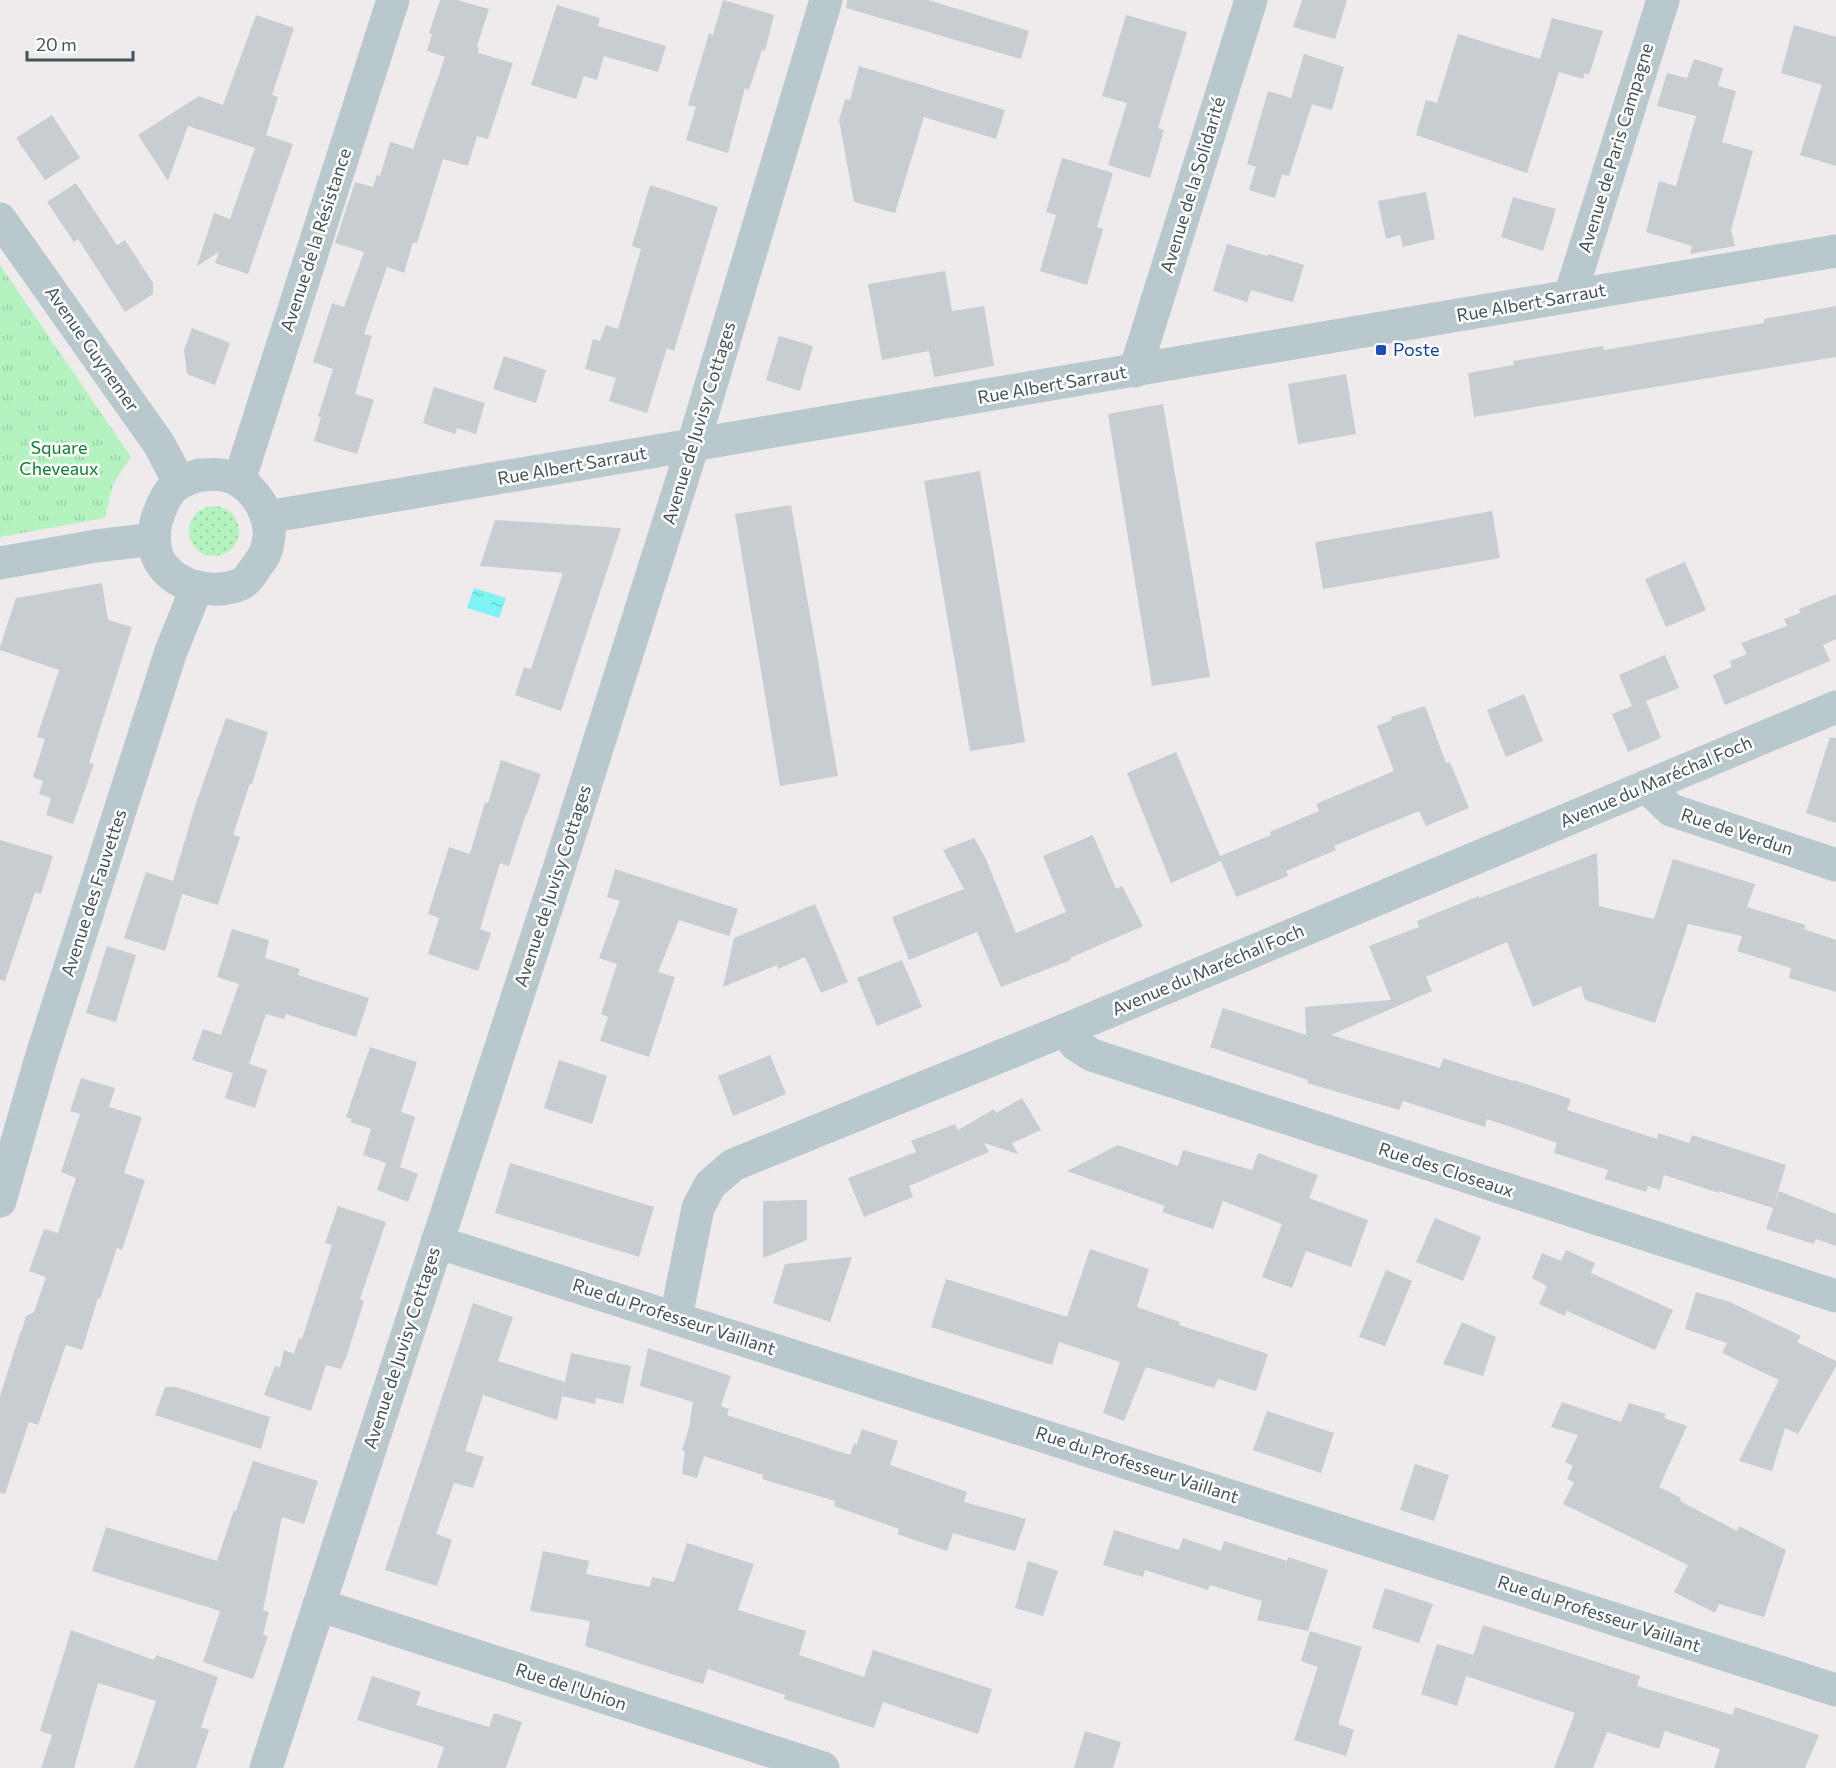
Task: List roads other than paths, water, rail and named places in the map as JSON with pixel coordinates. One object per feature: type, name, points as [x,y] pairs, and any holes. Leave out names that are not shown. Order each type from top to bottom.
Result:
[{"type":"street","name":"Avenue de la Résistance","points":[[239,481],[393,0]]},
{"type":"street","name":"Avenue de Juvisy Cottages","points":[[266,1768],[556,878],[693,445],[826,0]]},
{"type":"street","name":"Avenue de la Solidarité","points":[[1135,370],[1251,0]]},
{"type":"street","name":"Avenue de Paris Campagne","points":[[1570,296],[1662,0]]},
{"type":"street","name":"Avenue Guynemer","points":[[0,219],[159,444],[179,482]]},
{"type":"street","name":"Rue Albert Sarraut","points":[[267,518],[1836,251]]},
{"type":"street","points":[[199,475],[223,475],[239,481],[259,498],[267,518],[270,532],[266,554],[243,583],[220,589],[197,587],[177,579],[161,565],[154,539],[156,520],[170,489],[179,482],[199,475]]},
{"type":"street","points":[[0,564],[96,546],[154,539]]},
{"type":"street","name":"Avenue des Fauvettes","points":[[0,1201],[41,1058],[84,922],[171,651],[197,587]]},
{"type":"street","name":"Avenue du Maréchal Foch","points":[[676,1317],[698,1208],[710,1185],[733,1165],[1065,1030],[1836,707]]},
{"type":"street","name":"Rue de Verdun","points":[[1646,786],[1671,810],[1836,865]]},
{"type":"street","name":"Rue des Closeaux","points":[[1065,1030],[1076,1045],[1092,1055],[1836,1296]]},
{"type":"street","name":"Rue du Professeur Vaillant","points":[[437,1242],[1836,1690]]},
{"type":"street","name":"Rue de l'Union","points":[[319,1605],[823,1768]]},
{"type":"water","points":[[474,588],[506,598],[499,618],[467,608]]},
{"type":"place","name":"Poste","points":[[1381,350]]},
{"type":"park label","name":"Square Cheveaux","points":[[59,458]]}]
